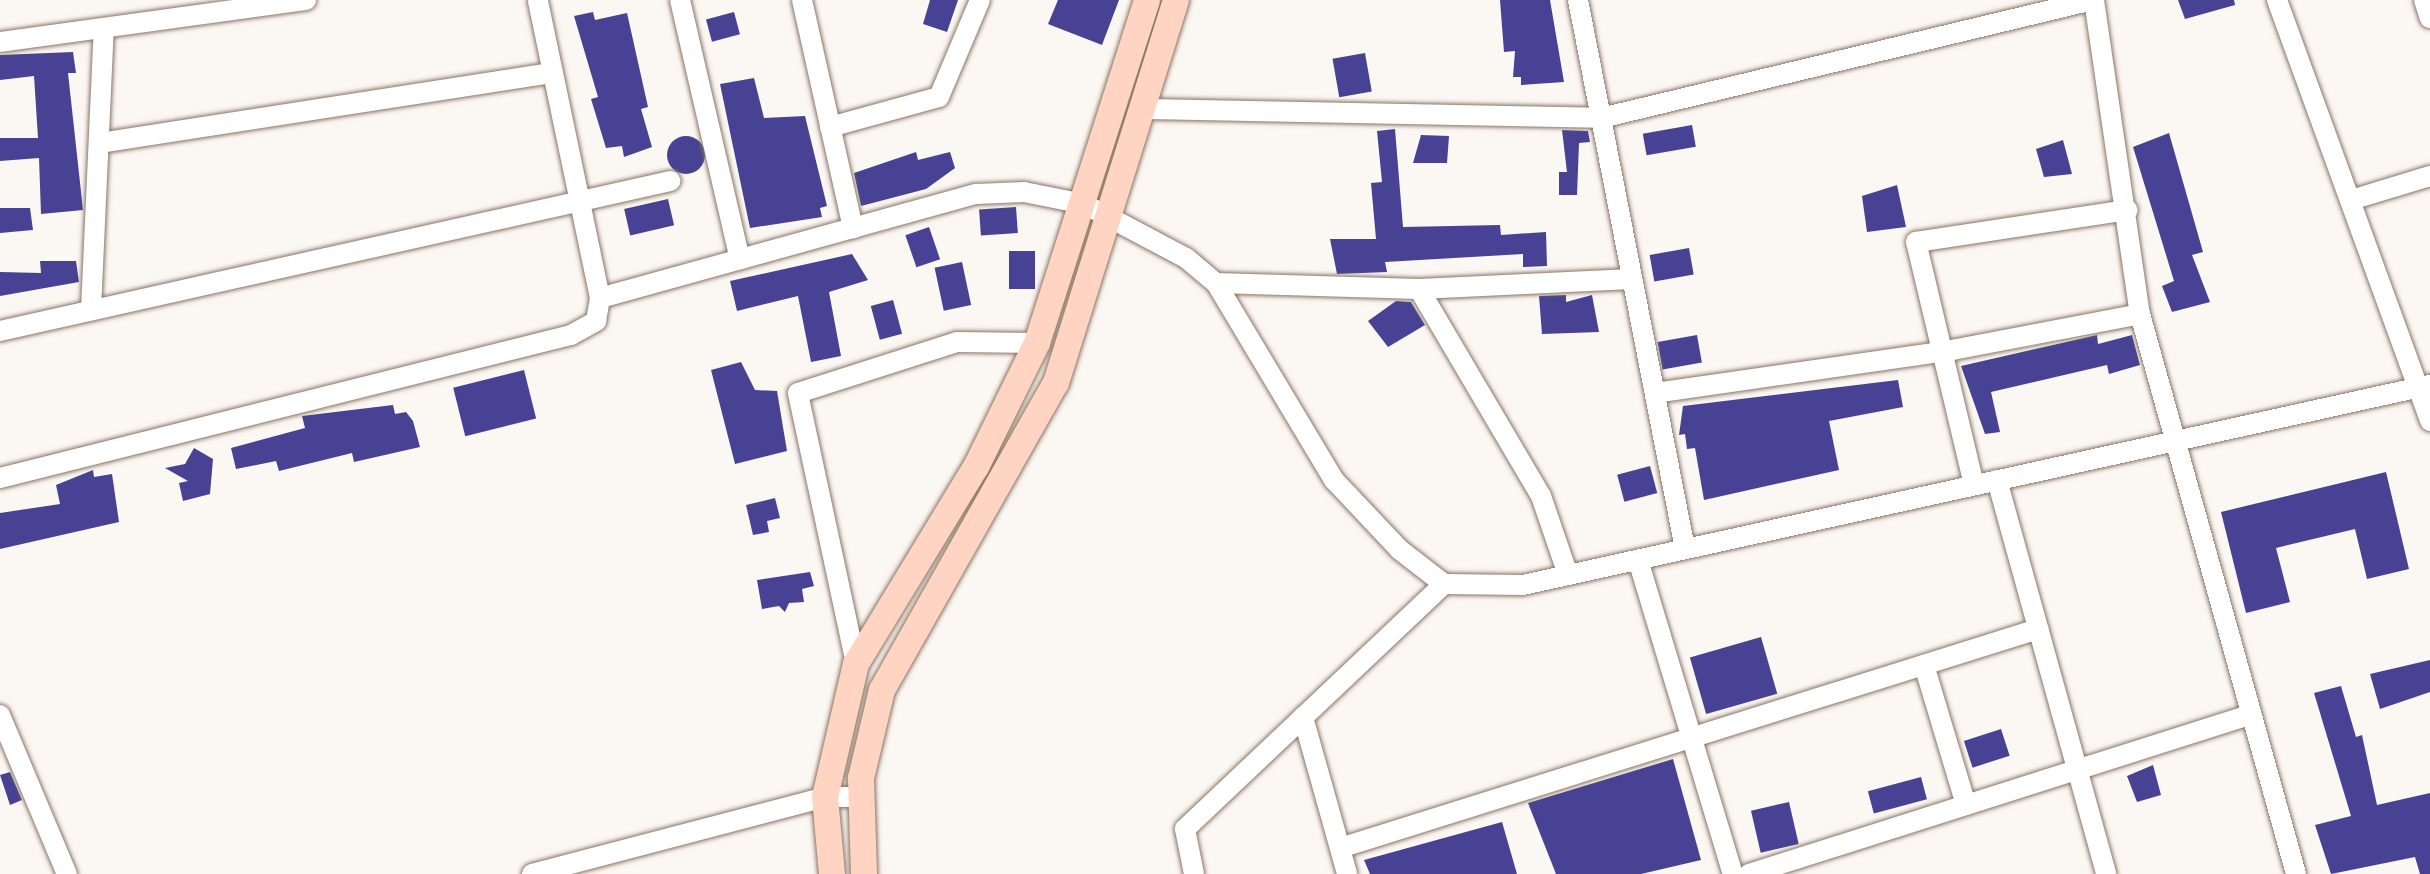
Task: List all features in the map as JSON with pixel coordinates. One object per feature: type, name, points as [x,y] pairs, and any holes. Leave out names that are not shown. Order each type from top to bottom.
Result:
[{"type":"main road","points":[[832,874],[825,797],[856,664],[976,467],[1037,343],[1147,0]]},
{"type":"main road","points":[[864,874],[860,797],[882,690],[1056,383],[1176,0]]},
{"type":"street","points":[[0,42],[306,0]]},
{"type":"street","points":[[0,478],[571,335],[596,321],[600,298],[538,0]]},
{"type":"street","points":[[680,0],[740,259]]},
{"type":"street","points":[[802,0],[853,228]]},
{"type":"street","points":[[830,127],[939,97],[980,0]]},
{"type":"street","points":[[1578,0],[1685,549]]},
{"type":"street","points":[[1144,109],[1601,118],[2094,0],[2128,210],[2140,314],[2170,442],[2296,874]]},
{"type":"street","points":[[2277,0],[2351,200],[2425,386],[2430,421]]},
{"type":"street","points":[[2424,0],[2430,18]]},
{"type":"street","points":[[91,310],[104,28]]},
{"type":"street","points":[[99,143],[553,73]]},
{"type":"street","points":[[2351,200],[2430,176]]},
{"type":"street","points":[[0,331],[670,181]]},
{"type":"street","points":[[600,298],[999,191],[1084,204],[1109,221],[1186,258],[1216,283],[1334,480],[1400,550],[1444,584],[1523,585],[2425,386]]},
{"type":"street","points":[[1974,485],[1916,242],[2128,210]]},
{"type":"street","points":[[1216,283],[1419,289],[1632,279]]},
{"type":"street","points":[[1419,289],[1541,496],[1568,575]]},
{"type":"street","points":[[1655,393],[1942,352],[2140,314]]},
{"type":"street","points":[[856,664],[798,393],[957,342],[1037,343]]},
{"type":"street","points":[[1997,480],[2106,874]]},
{"type":"street","points":[[1638,560],[1733,874]]},
{"type":"street","points":[[1194,874],[1185,829],[1444,584]]},
{"type":"street","points":[[1340,848],[2038,629]]},
{"type":"street","points":[[1924,665],[1966,805]]},
{"type":"street","points":[[0,715],[67,874]]},
{"type":"street","points":[[1749,874],[1794,867],[1966,805],[2249,715]]},
{"type":"street","points":[[1303,717],[1347,874]]},
{"type":"street","points":[[532,874],[825,797],[860,797]]},
{"type":"building","points":[[930,0],[958,0],[947,32],[923,24]]},
{"type":"building","points":[[1058,0],[1119,0],[1102,45],[1048,24]]},
{"type":"building","points":[[1500,0],[1550,0],[1564,82],[1521,85],[1521,77],[1513,77],[1515,51],[1504,52]]},
{"type":"building","points":[[2178,0],[2234,0],[2235,5],[2185,19]]},
{"type":"building","points":[[593,12],[595,20],[627,13],[648,107],[641,109],[652,147],[624,157],[622,146],[606,148],[591,99],[598,97],[574,16]]},
{"type":"building","points":[[734,12],[740,34],[712,42],[706,20]]},
{"type":"building","points":[[73,52],[76,73],[68,73],[83,210],[41,214],[39,158],[0,161],[0,138],[38,138],[34,76],[0,80],[0,55]]},
{"type":"building","points":[[1365,53],[1372,91],[1339,97],[1333,59]]},
{"type":"building","points":[[754,78],[764,118],[805,116],[827,206],[820,208],[822,217],[750,228],[720,84]]},
{"type":"building","points":[[1692,125],[1696,147],[1647,155],[1643,134]]},
{"type":"building","points":[[1395,129],[1403,227],[1500,225],[1501,235],[1546,232],[1547,266],[1523,267],[1523,254],[1385,262],[1387,272],[1337,274],[1330,239],[1376,239],[1371,183],[1382,182],[1377,131]]},
{"type":"building","points":[[1562,130],[1588,131],[1590,142],[1579,143],[1577,195],[1559,195],[1559,172],[1567,172]]},
{"type":"building","points":[[2169,133],[2203,252],[2192,255],[2210,302],[2172,312],[2162,286],[2174,281],[2133,147]]},
{"type":"building","points":[[1421,135],[1449,136],[1447,163],[1413,163]]},
{"type":"building","points":[[686,136],[699,142],[705,155],[699,168],[686,174],[673,168],[667,155],[673,142]]},
{"type":"building","points":[[2063,140],[2072,174],[2044,177],[2036,149]]},
{"type":"building","points":[[916,152],[918,160],[950,152],[955,168],[926,189],[861,206],[854,173]]},
{"type":"building","points":[[1897,185],[1906,227],[1867,232],[1862,196]]},
{"type":"building","points":[[668,199],[674,225],[630,235],[624,209]]},
{"type":"building","points":[[1016,207],[1018,233],[981,236],[979,210]]},
{"type":"building","points":[[0,208],[30,208],[33,230],[0,233]]},
{"type":"building","points":[[929,227],[940,259],[916,267],[905,235]]},
{"type":"building","points":[[1689,248],[1694,275],[1654,282],[1650,255]]},
{"type":"building","points":[[1009,251],[1035,251],[1035,289],[1009,289]]},
{"type":"building","points":[[852,254],[868,280],[829,292],[841,356],[811,362],[798,296],[737,311],[730,281]]},
{"type":"building","points":[[40,261],[76,261],[79,282],[0,296],[0,272],[41,273]]},
{"type":"building","points":[[962,262],[971,305],[944,311],[935,268]]},
{"type":"building","points":[[1566,295],[1566,302],[1592,295],[1599,332],[1542,334],[1539,296]]},
{"type":"building","points":[[893,300],[902,334],[880,340],[871,306]]},
{"type":"building","points":[[1396,301],[1411,302],[1425,325],[1388,347],[1368,321]]},
{"type":"building","points":[[1697,335],[1702,363],[1662,370],[1658,342]]},
{"type":"building","points":[[2097,335],[2098,344],[2132,335],[2140,365],[2109,374],[2107,365],[1991,392],[2000,432],[1985,434],[1961,366]]},
{"type":"building","points":[[741,362],[755,390],[777,391],[787,451],[735,464],[711,370]]},
{"type":"building","points":[[524,370],[536,419],[465,436],[453,388]]},
{"type":"building","points":[[1898,380],[1903,407],[1829,421],[1839,470],[1704,500],[1695,448],[1687,449],[1685,434],[1679,435],[1683,406]]},
{"type":"building","points":[[393,405],[395,414],[406,412],[413,421],[420,447],[354,462],[352,453],[279,471],[276,461],[236,469],[231,448],[305,428],[302,416]]},
{"type":"building","points":[[194,448],[213,459],[210,494],[183,501],[179,483],[188,481],[165,468],[185,464]]},
{"type":"building","points":[[1650,466],[1657,493],[1624,502],[1617,475]]},
{"type":"building","points":[[93,470],[94,477],[112,474],[119,522],[0,549],[0,513],[60,504],[56,485]]},
{"type":"building","points":[[2386,472],[2409,569],[2367,579],[2355,529],[2276,548],[2290,602],[2246,613],[2221,512]]},
{"type":"building","points":[[775,498],[780,518],[767,521],[769,532],[753,535],[746,505]]},
{"type":"building","points":[[810,572],[814,586],[802,589],[804,602],[789,603],[785,612],[779,606],[762,609],[757,580]]},
{"type":"building","points":[[1761,637],[1777,694],[1706,714],[1690,657]]},
{"type":"building","points":[[2430,660],[2430,692],[2380,709],[2370,674]]},
{"type":"building","points":[[2341,686],[2356,737],[2362,735],[2377,805],[2430,793],[2430,874],[2420,874],[2415,857],[2331,874],[2315,825],[2351,816],[2314,693]]},
{"type":"building","points":[[2001,729],[2010,756],[1973,768],[1964,741]]},
{"type":"building","points":[[1673,759],[1701,860],[1641,874],[1556,874],[1528,803]]},
{"type":"building","points":[[2153,765],[2161,795],[2137,802],[2127,776]]},
{"type":"building","points":[[10,772],[22,800],[10,805],[0,775]]},
{"type":"building","points":[[1921,777],[1927,799],[1874,813],[1868,791]]},
{"type":"building","points":[[1789,802],[1799,844],[1761,853],[1751,811]]},
{"type":"building","points":[[1502,822],[1517,874],[1370,874],[1364,860]]}]
